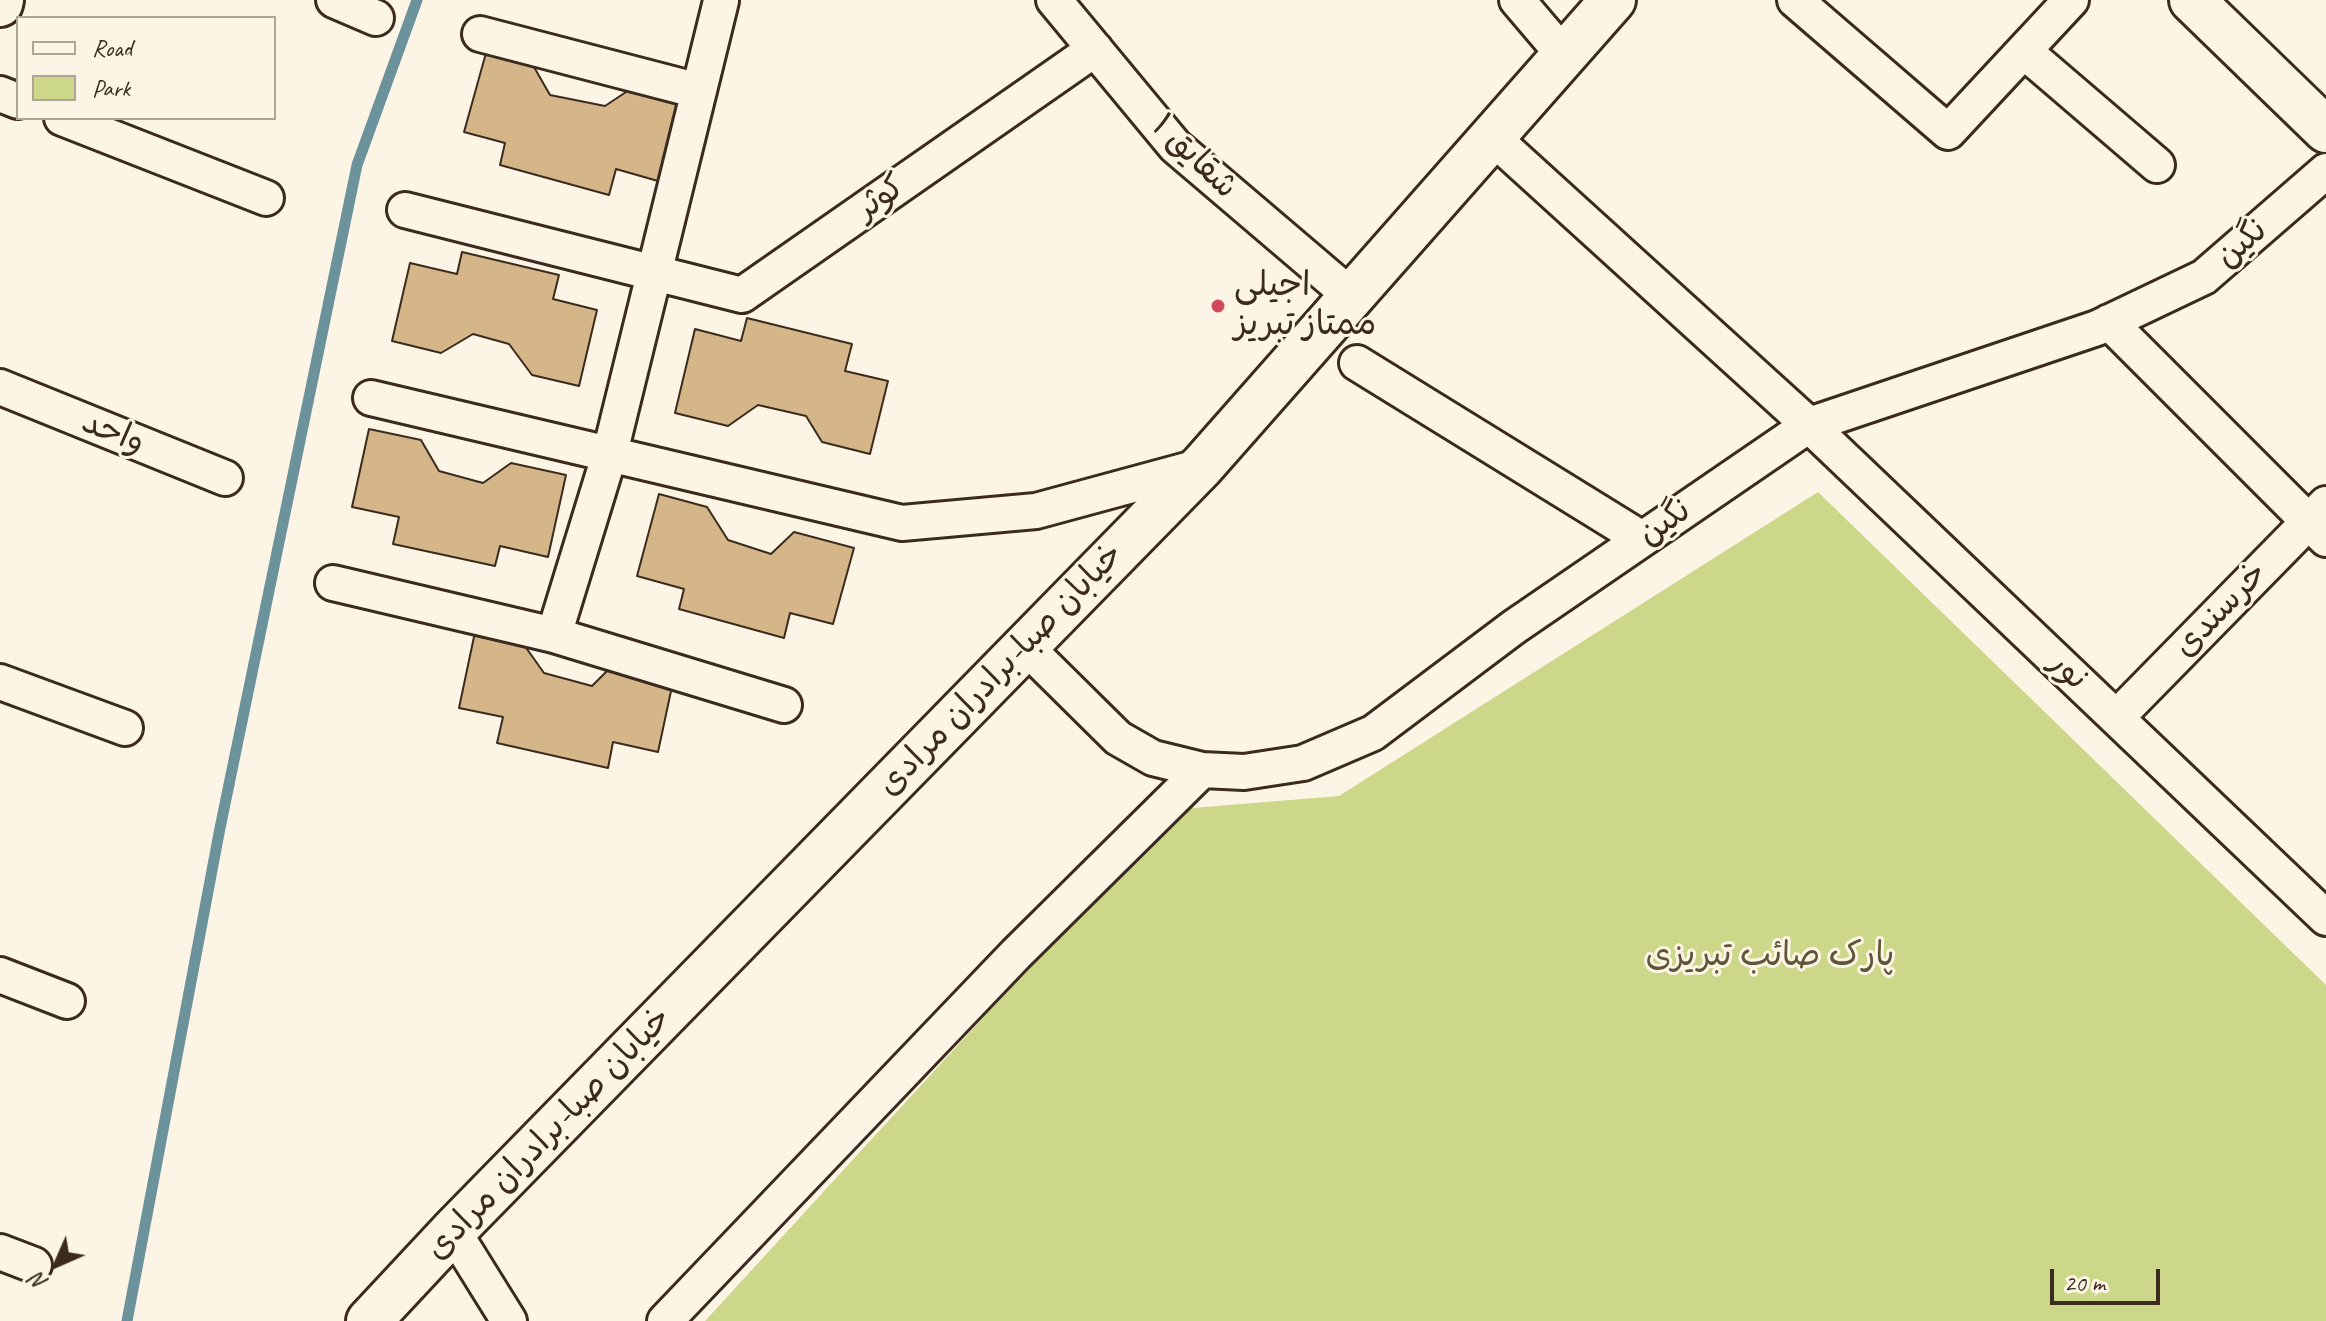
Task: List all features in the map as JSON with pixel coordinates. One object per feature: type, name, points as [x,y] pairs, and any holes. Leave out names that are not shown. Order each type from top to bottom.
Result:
[{"type":"main road","name":"خیابان صبا-برادران مرادی","points":[[369,1321],[453,1231],[1202,466],[1613,0]]},
{"type":"main road","points":[[2192,0],[2326,130]]},
{"type":"street","points":[[334,0],[376,18]]},
{"type":"street","name":"شقایق ۱","points":[[1054,0],[1175,146],[1351,296]]},
{"type":"street","points":[[1517,0],[1563,54]]},
{"type":"street","points":[[1795,0],[1948,132],[2071,0]]},
{"type":"street","points":[[554,635],[610,453],[721,1]]},
{"type":"street","points":[[480,34],[699,91]]},
{"type":"street","name":"کوثر","points":[[655,271],[742,295],[1095,49]]},
{"type":"street","points":[[2024,51],[2157,165]]},
{"type":"street","points":[[67,120],[266,198]]},
{"type":"street","name":"نور","points":[[1491,136],[1809,425],[2326,918]]},
{"type":"street","name":"نگین","points":[[1025,646],[1118,738],[1153,758],[1202,770],[1244,772],[1303,763],[1373,733],[1514,627],[1809,425],[2109,322],[2204,277],[2326,171]]},
{"type":"street","points":[[405,210],[655,271]]},
{"type":"street","points":[[2109,322],[2320,521]]},
{"type":"street","points":[[1357,363],[1642,539]]},
{"type":"street","name":"واحد","points":[[0,387],[225,478]]},
{"type":"street","points":[[371,398],[902,523],[1036,511],[1202,466]]},
{"type":"street","name":"خرسندی","points":[[2117,717],[2320,521]]},
{"type":"street","points":[[333,583],[554,635],[784,705]]},
{"type":"street","points":[[0,682],[125,728]]},
{"type":"street","points":[[665,1321],[1016,954],[1202,770]]},
{"type":"street","points":[[0,975],[67,1001]]},
{"type":"street","points":[[453,1231],[509,1321]]},
{"type":"street","points":[[0,1252],[34,1265]]},
{"type":"green space","name":"پارک صائب تبریزی","points":[[1818,492],[2326,985],[2326,1321],[705,1321],[1122,866],[1168,810],[1339,796]]},
{"type":"building","points":[[486,53],[534,67],[550,95],[605,106],[632,88],[680,102],[658,181],[616,169],[609,195],[500,165],[505,143],[464,132]]},
{"type":"building","points":[[462,252],[559,275],[553,299],[597,310],[579,386],[532,375],[509,344],[473,334],[441,353],[392,341],[410,263],[457,274]]},
{"type":"building","points":[[747,318],[852,344],[845,371],[888,381],[870,454],[822,442],[806,416],[758,405],[728,426],[675,413],[695,329],[741,341]]},
{"type":"building","points":[[369,429],[421,440],[439,471],[483,483],[511,463],[566,475],[548,557],[500,546],[495,566],[393,544],[399,517],[352,507]]},
{"type":"building","points":[[659,494],[707,507],[728,540],[771,554],[794,532],[854,548],[833,624],[790,613],[784,638],[679,609],[684,589],[637,576]]},
{"type":"building","points":[[475,632],[522,642],[544,673],[592,686],[614,664],[674,677],[658,752],[613,742],[608,768],[497,743],[503,717],[459,708]]},
{"type":"waterway","points":[[127,1321],[220,828],[357,165],[417,0]]},
{"type":"place","name":"اجیلی ممتاز تبریز","points":[[1218,306]]}]
